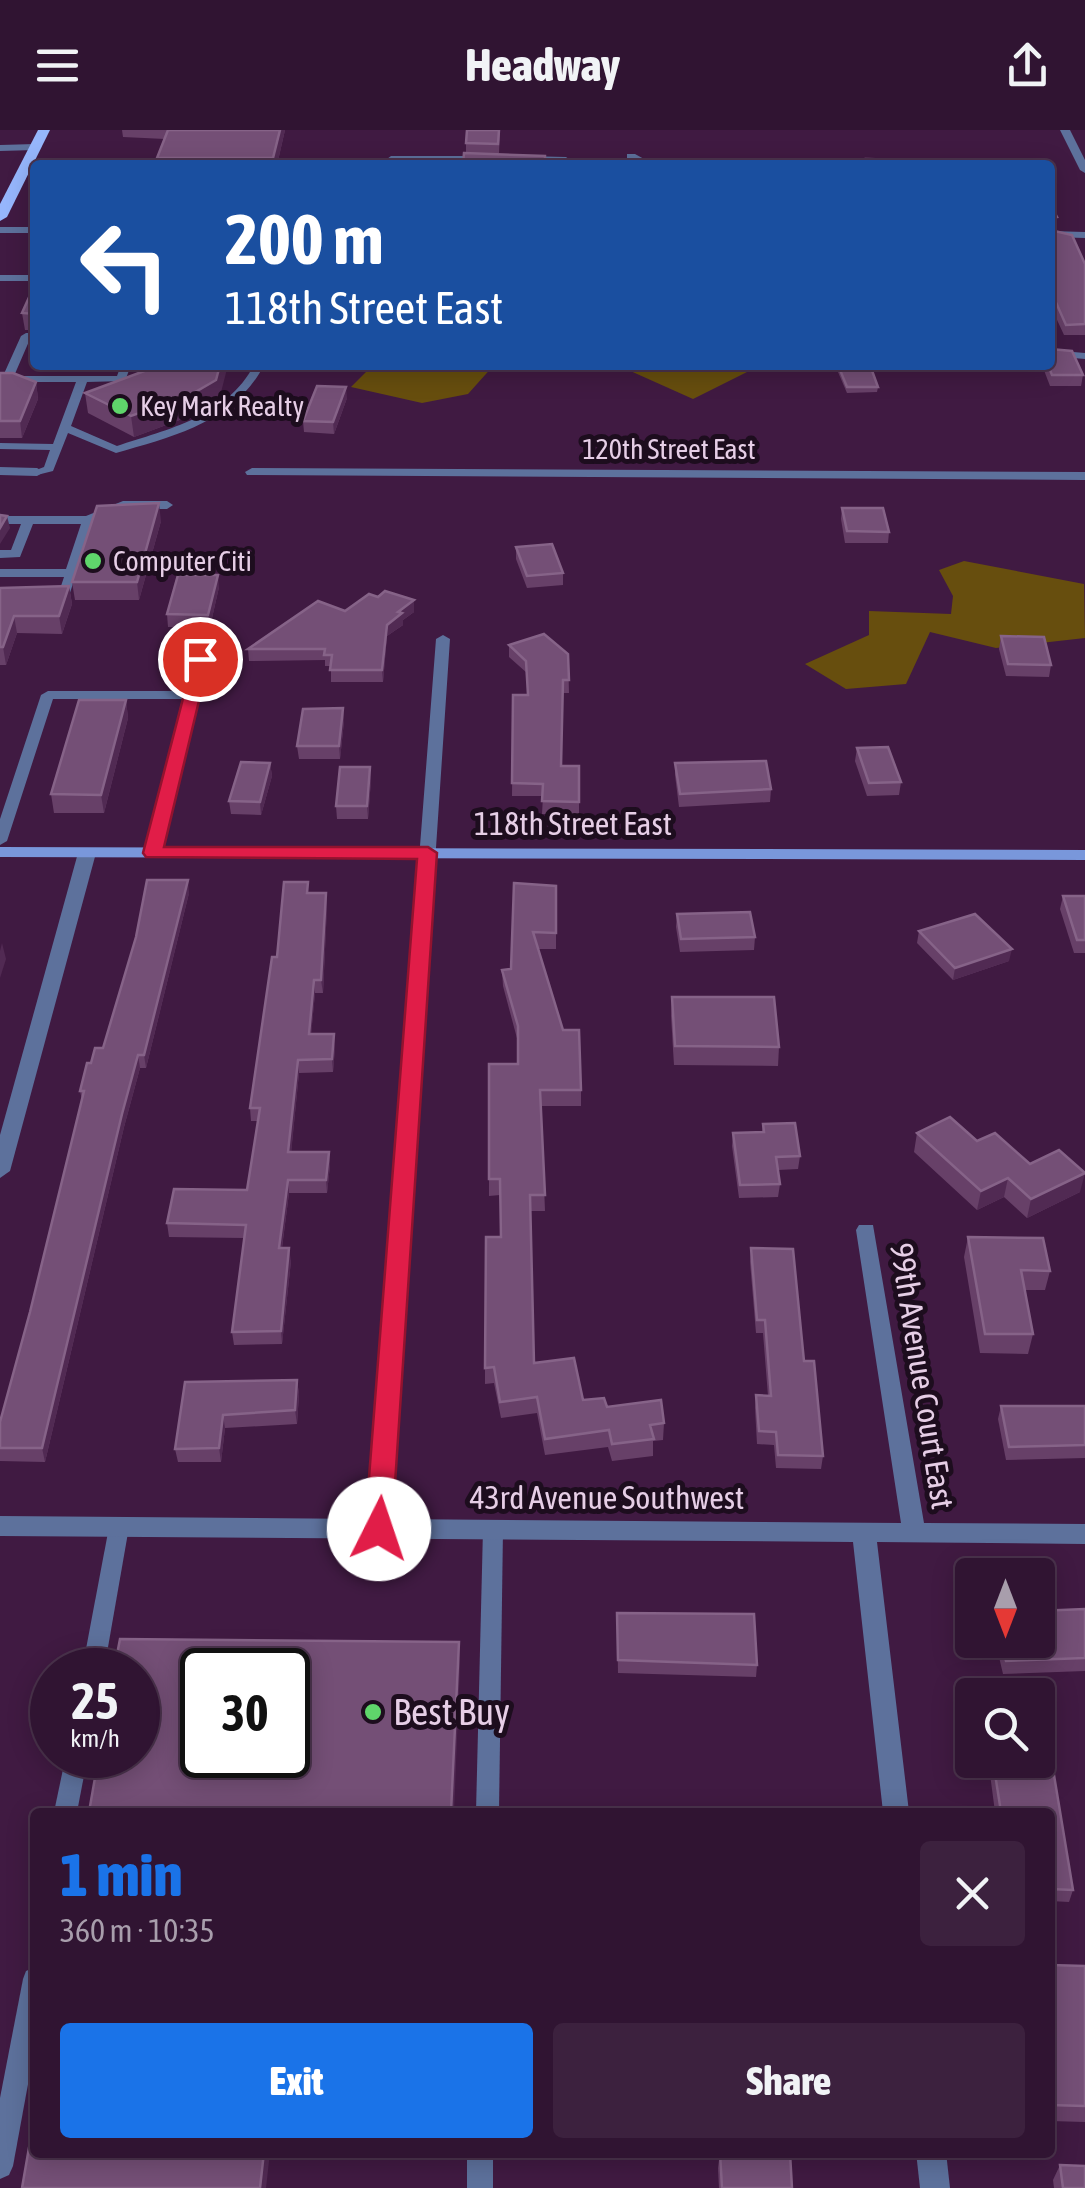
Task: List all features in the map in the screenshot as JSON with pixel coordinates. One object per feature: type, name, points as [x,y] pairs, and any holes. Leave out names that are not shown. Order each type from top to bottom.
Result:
[{"type":"main road","points":[[0,217],[44,130]]},
{"type":"street","points":[[1065,130],[1085,170]]},
{"type":"street","points":[[632,156],[640,160]]},
{"type":"street","points":[[0,230],[30,230]]},
{"type":"street","points":[[1055,234],[1085,235]]},
{"type":"street","points":[[0,471],[38,472]]},
{"type":"street","name":"120th Street East","points":[[252,472],[1085,476]]},
{"type":"street","points":[[379,1529],[443,639]]},
{"type":"street","points":[[153,853],[200,659]]},
{"type":"street","name":"118th Street East","points":[[0,852],[1085,855]]},
{"type":"street","points":[[0,1171],[87,852]]},
{"type":"street","name":"99th Avenue Court East","points":[[866,1230],[914,1532]]},
{"type":"street","name":"43rd Avenue Southwest","points":[[0,1526],[1085,1534]]},
{"type":"street","points":[[864,1532],[896,1808]]},
{"type":"street","points":[[932,2158],[934,2188]]},
{"type":"lane","points":[[0,148],[35,148]]},
{"type":"lane","points":[[391,160],[566,160]]},
{"type":"lane","points":[[19,179],[30,180]]},
{"type":"lane","points":[[0,278],[30,278]]},
{"type":"lane","points":[[30,336],[26,336],[3,379],[121,379],[124,370]]},
{"type":"lane","points":[[1055,353],[1085,356]]},
{"type":"lane","points":[[65,427],[116,450],[178,428],[242,396],[256,370]]},
{"type":"lane","points":[[38,472],[49,469],[83,379]]},
{"type":"lane","points":[[0,446],[57,447]]},
{"type":"lane","points":[[0,520],[88,520],[123,505],[167,505]]},
{"type":"lane","points":[[0,554],[16,554],[28,520]]},
{"type":"lane","points":[[47,599],[63,599],[88,520]]},
{"type":"lane","points":[[0,573],[71,573]]},
{"type":"lane","points":[[0,841],[48,695],[192,696]]},
{"type":"lane","points":[[96,1648],[119,1527]]},
{"type":"lane","points":[[488,1808],[493,1530]]},
{"type":"lane","points":[[67,1808],[72,1778]]},
{"type":"lane","points":[[0,2166],[30,2007]]},
{"type":"lane","points":[[480,2158],[480,2188]]},
{"type":"shaded area","points":[[368,370],[490,370],[468,394],[422,403],[351,387]]},
{"type":"shaded area","points":[[628,370],[751,370],[693,399]]},
{"type":"shaded area","points":[[964,561],[1084,584],[1085,638],[996,648],[930,632],[906,684],[846,689],[805,664],[869,635],[869,611],[951,614],[953,596],[939,570]]},
{"type":"building","points":[[168,130],[280,130],[273,158],[157,158]]},
{"type":"building","points":[[467,130],[499,130],[498,144],[466,143]]},
{"type":"building","points":[[464,153],[545,156],[545,160],[463,160]]},
{"type":"building","points":[[1055,231],[1072,235],[1085,264],[1085,324],[1066,325],[1055,300]]},
{"type":"building","points":[[30,295],[30,314],[22,313]]},
{"type":"building","points":[[1055,349],[1072,351],[1083,375],[1052,375]]},
{"type":"building","points":[[147,370],[219,370],[216,380],[190,395],[131,416],[85,393]]},
{"type":"building","points":[[840,370],[872,370],[878,387],[847,387]]},
{"type":"building","points":[[0,373],[13,373],[36,382],[20,421],[0,421]]},
{"type":"building","points":[[317,386],[346,387],[333,422],[303,421]]},
{"type":"building","points":[[159,503],[137,582],[72,582],[97,506]]},
{"type":"building","points":[[842,508],[883,508],[889,532],[847,531]]},
{"type":"building","points":[[552,544],[563,573],[527,576],[516,547]]},
{"type":"building","points":[[178,575],[218,575],[208,615],[167,614]]},
{"type":"building","points":[[69,586],[59,616],[14,616],[0,647],[0,588]]},
{"type":"building","points":[[385,591],[414,600],[387,625],[382,670],[330,670],[332,655],[324,655],[325,649],[248,649],[318,601],[345,611],[369,594],[378,597]]},
{"type":"building","points":[[544,634],[568,654],[569,680],[563,680],[561,766],[579,766],[579,802],[542,801],[543,784],[512,783],[513,695],[528,695],[526,661],[509,645]]},
{"type":"building","points":[[1001,636],[1044,637],[1051,665],[1008,664]]},
{"type":"building","points":[[79,700],[126,700],[101,795],[51,794]]},
{"type":"building","points":[[343,708],[339,746],[297,746],[303,709]]},
{"type":"building","points":[[888,747],[901,782],[869,783],[857,748]]},
{"type":"building","points":[[766,761],[771,789],[680,794],[675,763]]},
{"type":"building","points":[[241,762],[270,763],[260,802],[229,801]]},
{"type":"building","points":[[340,767],[370,767],[367,806],[336,806]]},
{"type":"building","points":[[147,880],[188,880],[144,1055],[138,1055],[122,1114],[42,1448],[0,1448],[0,1422],[84,1091],[80,1091],[87,1063],[91,1063],[95,1048],[103,1048],[136,937]]},
{"type":"building","points":[[284,882],[308,882],[307,893],[326,893],[321,980],[314,980],[309,1034],[334,1034],[332,1059],[298,1060],[288,1152],[329,1152],[326,1180],[288,1180],[279,1248],[289,1248],[281,1331],[232,1332],[246,1225],[167,1223],[174,1189],[247,1190],[260,1108],[250,1108],[272,957],[277,957]]},
{"type":"building","points":[[514,883],[556,886],[556,933],[533,932],[563,1030],[579,1030],[581,1090],[540,1090],[545,1195],[530,1195],[534,1363],[574,1358],[583,1400],[604,1398],[607,1407],[661,1400],[664,1423],[650,1425],[654,1439],[612,1444],[609,1430],[545,1439],[537,1397],[500,1402],[494,1367],[485,1368],[486,1237],[501,1237],[500,1179],[489,1179],[489,1064],[518,1064],[518,1026],[502,970],[511,969]]},
{"type":"building","points":[[1063,896],[1085,896],[1085,940],[1077,940]]},
{"type":"building","points":[[750,912],[755,937],[681,939],[677,914]]},
{"type":"building","points":[[975,914],[1012,949],[955,968],[919,931]]},
{"type":"building","points":[[672,997],[774,997],[779,1047],[675,1046]]},
{"type":"building","points":[[950,1117],[977,1141],[995,1133],[1030,1164],[1059,1150],[1085,1173],[1031,1199],[1008,1178],[981,1191],[917,1133]]},
{"type":"building","points":[[795,1123],[800,1156],[776,1157],[780,1184],[740,1185],[733,1133],[764,1132],[763,1124]]},
{"type":"building","points":[[968,1237],[1043,1238],[1050,1271],[1021,1270],[1033,1334],[985,1334]]},
{"type":"building","points":[[751,1248],[793,1249],[804,1361],[814,1361],[823,1456],[778,1455],[776,1432],[759,1431],[756,1395],[771,1396],[765,1320],[757,1320]]},
{"type":"building","points":[[297,1380],[295,1410],[223,1415],[219,1448],[175,1449],[185,1382]]},
{"type":"building","points":[[1001,1406],[1085,1406],[1085,1445],[1009,1447]]},
{"type":"building","points":[[1085,1609],[1085,1658],[1006,1661],[1005,1658],[1055,1658],[1055,1610]]},
{"type":"building","points":[[617,1613],[754,1614],[757,1665],[618,1660]]},
{"type":"building","name":"Best Buy","points":[[120,1639],[459,1642],[451,1808],[90,1808],[95,1778],[160,1778],[160,1648],[118,1648]]},
{"type":"building","points":[[996,1778],[1054,1778],[1073,1890],[1055,1889],[1055,1808],[1000,1808]]},
{"type":"building","points":[[1055,1965],[1085,1966],[1085,2106],[1055,2105]]},
{"type":"building","points":[[30,2142],[30,2158],[263,2158],[260,2188],[22,2188]]},
{"type":"building","points":[[720,2158],[790,2158],[792,2188],[722,2188]]},
{"type":"building","points":[[1060,2165],[1085,2166],[1085,2188],[1063,2188]]},
{"type":"place","name":"Key Mark Realty","points":[[120,406]]},
{"type":"place","name":"Computer Citi","points":[[93,561]]},
{"type":"place","name":"Best Buy","points":[[373,1712]]},
{"type":"route","points":[[200,659],[153,853],[428,853],[379,1529]]}]
